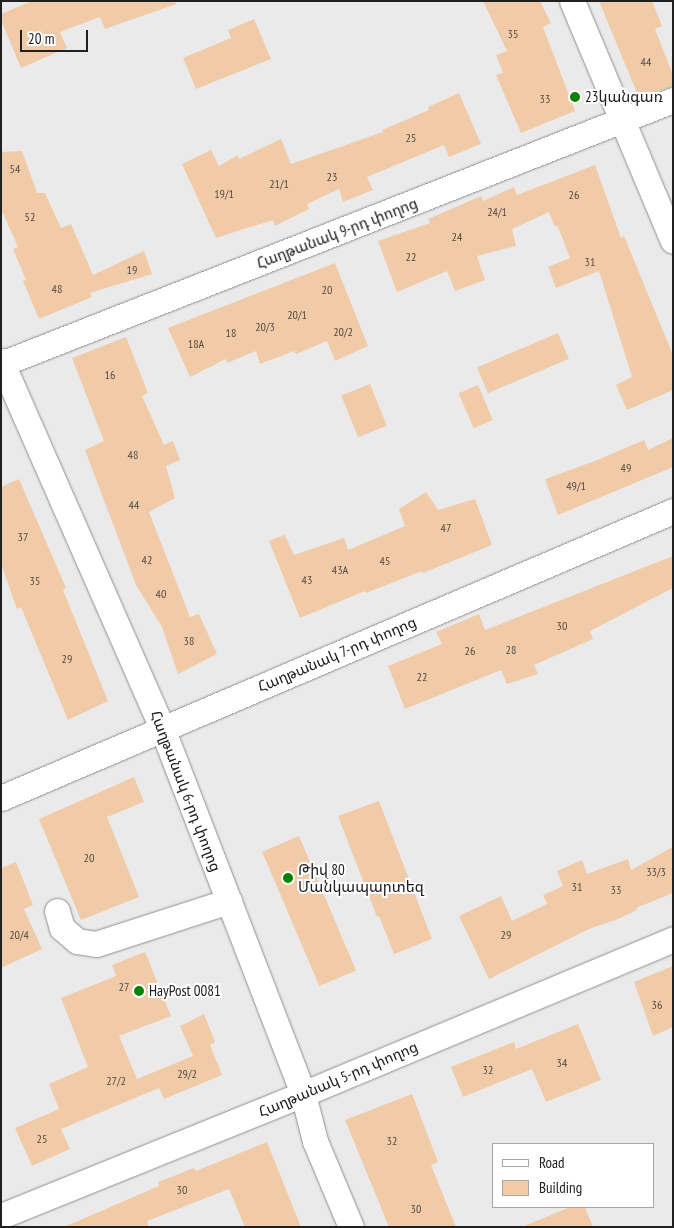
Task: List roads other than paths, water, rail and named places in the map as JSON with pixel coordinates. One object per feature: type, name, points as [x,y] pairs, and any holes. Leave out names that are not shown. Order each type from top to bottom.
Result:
[{"type":"street","points":[[572,1],[673,241]]},
{"type":"street","name":"Հաղթանակ 9-րդ փողոց","points":[[2,363],[673,100]]},
{"type":"street","name":"Հաղթանակ 6-րդ փողոց","points":[[2,363],[162,728],[303,1094],[315,1141],[351,1227]]},
{"type":"street","name":"Հաղթանակ 7-րդ փողոց","points":[[1,798],[673,511]]},
{"type":"street","points":[[57,911],[62,928],[72,937],[77,941],[96,944],[229,901]]},
{"type":"street","name":"Հաղթանակ 5-րդ փողոց","points":[[1,1216],[303,1094],[673,938]]},
{"type":"place","name":"23կանգառ","points":[[575,97]]},
{"type":"place","name":"Թիվ 80 Մանկապարտեզ","points":[[288,878]]},
{"type":"place","name":"HayPost 0081","points":[[139,991]]}]
